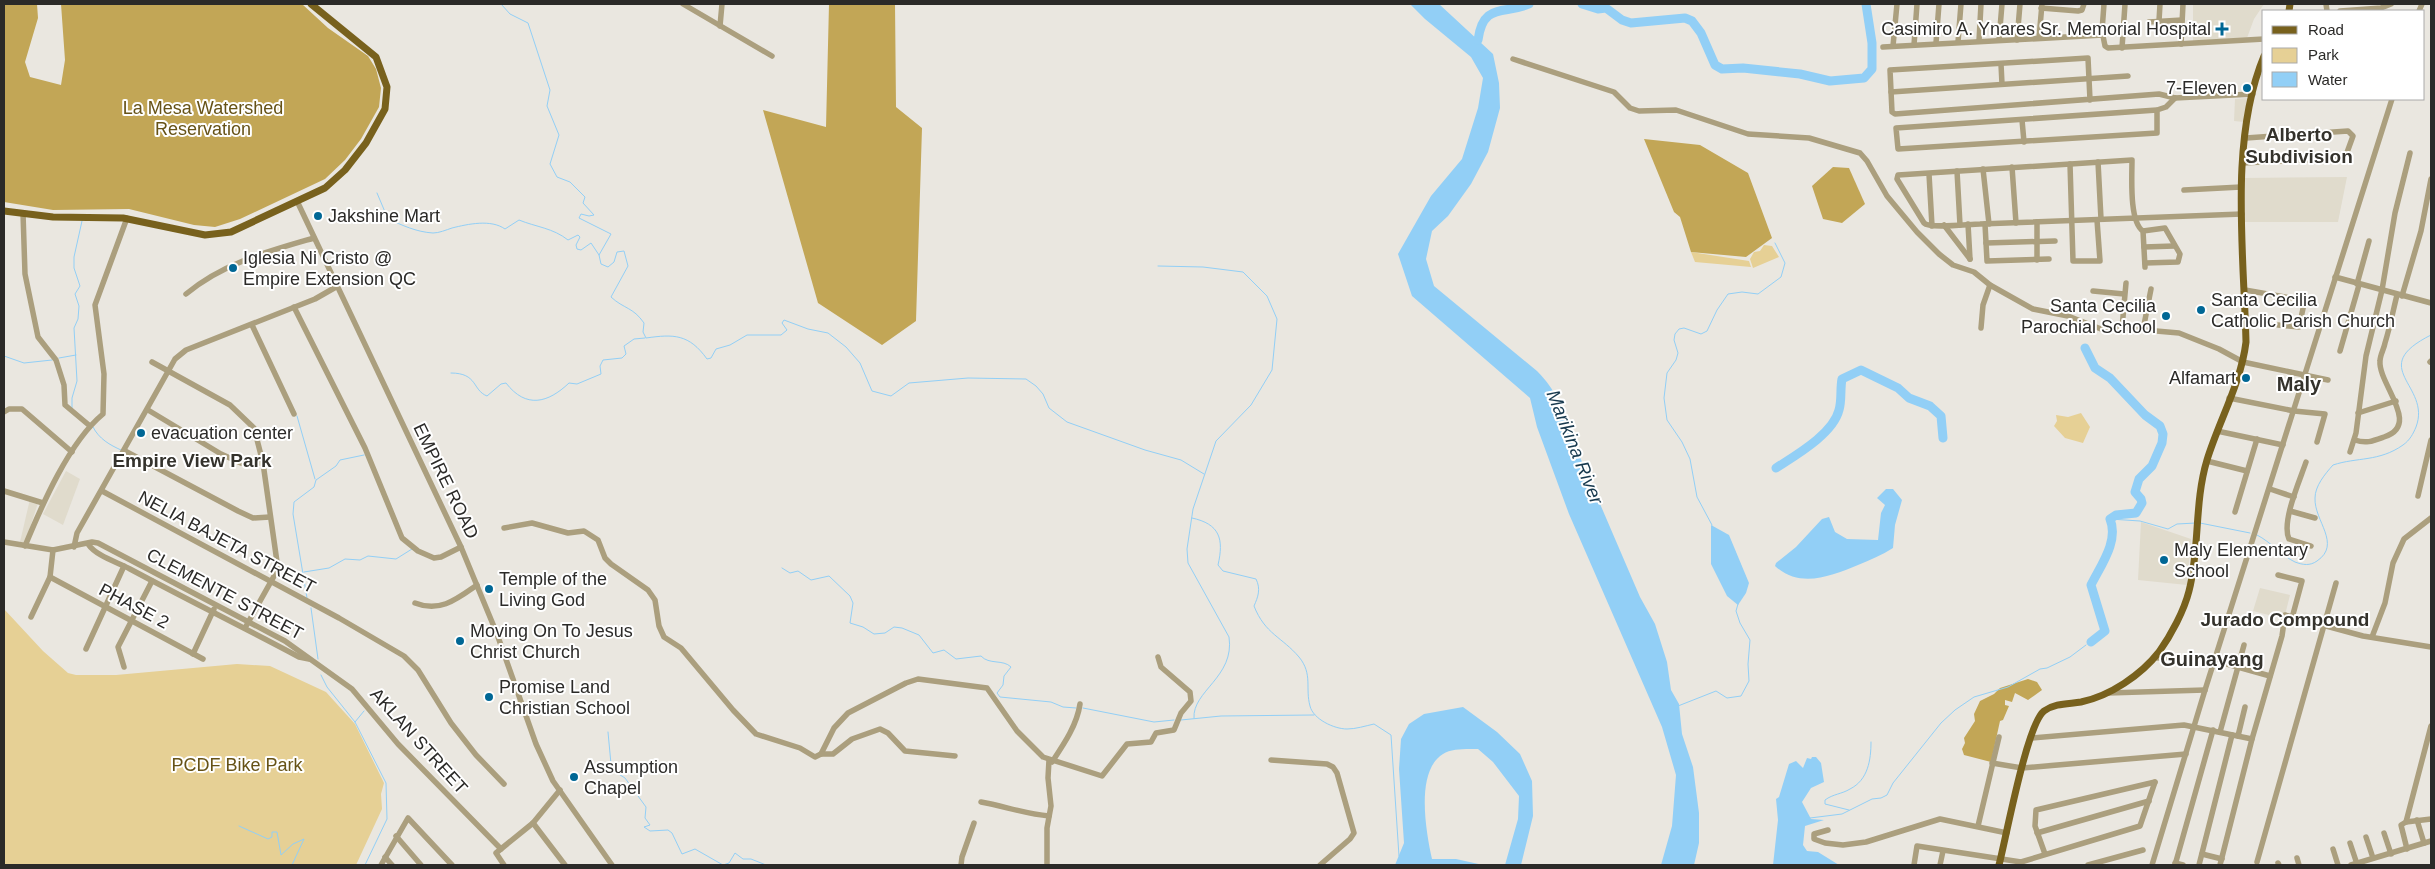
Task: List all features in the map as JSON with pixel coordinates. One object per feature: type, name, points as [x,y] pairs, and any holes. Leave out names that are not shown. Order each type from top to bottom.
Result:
[{"type":"main road","points":[[4,211],[53,217],[127,218],[192,233],[220,235],[231,232],[325,188],[345,170],[377,125],[385,110],[388,99],[382,67],[372,52],[332,23],[310,4]]},
{"type":"main road","points":[[2000,862],[2022,768],[2038,717],[2049,708],[2085,701],[2105,693],[2132,677],[2154,658],[2164,644],[2188,596],[2197,520],[2207,461],[2243,362],[2246,342],[2242,162],[2253,94],[2260,83],[2262,67]]},
{"type":"street","points":[[684,4],[772,56]]},
{"type":"street","points":[[720,26],[722,4]]},
{"type":"street","points":[[1893,46],[1897,4]]},
{"type":"street","points":[[1914,45],[1917,4]]},
{"type":"street","points":[[1936,43],[1940,4]]},
{"type":"street","points":[[1958,42],[1961,4]]},
{"type":"street","points":[[1979,41],[1981,4]]},
{"type":"street","points":[[1999,40],[2002,4]]},
{"type":"street","points":[[2017,40],[2020,4]]},
{"type":"street","points":[[2104,4],[2103,35],[2105,46],[2122,48],[2262,39]]},
{"type":"street","points":[[2122,48],[2125,4]]},
{"type":"street","points":[[2159,21],[2160,4]]},
{"type":"street","points":[[2181,44],[2183,4]]},
{"type":"street","points":[[2354,10],[2381,8],[2391,4]]},
{"type":"street","points":[[2039,38],[2041,6],[2083,7]]},
{"type":"street","points":[[2149,22],[2182,20]]},
{"type":"street","points":[[1883,47],[2103,35]]},
{"type":"street","points":[[2090,100],[2088,58],[1890,70],[1892,112],[1895,114],[2090,100],[2159,94],[2175,98],[2253,94]]},
{"type":"street","points":[[1513,59],[1614,92],[1630,108],[1639,111],[1676,110],[1748,134],[1809,138],[1860,152],[1887,196],[1917,232],[1939,254],[1953,265],[1974,272],[1990,286],[2033,309],[2068,316],[2101,329],[2122,328],[2179,333],[2219,349],[2243,362],[2328,380]]},
{"type":"street","points":[[2001,64],[2002,84]]},
{"type":"street","points":[[1891,92],[2128,76]]},
{"type":"street","points":[[2157,110],[2158,133],[1898,149],[1896,128],[2157,110],[2166,107],[2175,98]]},
{"type":"street","points":[[2152,865],[2205,690],[2257,533],[2304,376],[2392,100]]},
{"type":"street","points":[[2022,120],[2024,142]]},
{"type":"street","points":[[2242,162],[2345,158],[2352,136],[2348,130],[2246,138]]},
{"type":"street","points":[[2350,452],[2355,440],[2366,356],[2382,290],[2395,214],[2410,153]]},
{"type":"street","points":[[2143,231],[2165,228],[2180,254],[2178,262],[2145,265],[2143,231],[2136,225],[2135,218],[2131,185],[2132,160],[1898,175],[1897,177],[1925,224],[1932,226],[1968,224],[2016,223],[2072,220],[2135,218],[2242,214]]},
{"type":"street","points":[[2070,164],[2073,261],[2100,261],[2098,162]]},
{"type":"street","points":[[2012,167],[2016,223]]},
{"type":"street","points":[[1983,170],[1987,224],[1987,261],[2049,259]]},
{"type":"street","points":[[1956,171],[1960,225]]},
{"type":"street","points":[[1929,174],[1932,226]]},
{"type":"street","points":[[2355,440],[2364,443],[2388,436],[2395,431],[2399,423],[2396,401],[2381,376],[2380,360],[2421,231],[2431,179]]},
{"type":"street","points":[[2184,190],[2242,187]]},
{"type":"street","name":"EMPIRE ROAD","points":[[297,201],[336,287],[461,547],[497,634],[536,744],[553,781],[612,865]]},
{"type":"street","points":[[23,214],[25,274],[38,337],[56,360],[64,385],[65,405],[90,426]]},
{"type":"street","points":[[24,546],[43,503],[72,452],[90,426],[103,414],[104,374],[95,305],[127,218]]},
{"type":"street","points":[[2038,222],[2038,260]]},
{"type":"street","points":[[1944,225],[1970,259],[1968,224]]},
{"type":"street","points":[[186,294],[207,277],[235,264],[314,238]]},
{"type":"street","points":[[1986,243],[2055,241]]},
{"type":"street","points":[[2340,351],[2370,241]]},
{"type":"street","points":[[2144,247],[2174,246]]},
{"type":"street","points":[[2335,277],[2431,304]]},
{"type":"street","points":[[2122,328],[2126,283]]},
{"type":"street","points":[[1981,328],[1983,303],[1990,286]]},
{"type":"street","points":[[74,547],[77,533],[126,451],[175,359],[186,350],[315,299],[336,287]]},
{"type":"street","points":[[2143,330],[2151,289]]},
{"type":"street","points":[[2245,290],[2302,300],[2304,304],[2299,327],[2278,326]]},
{"type":"street","points":[[2093,291],[2124,294]]},
{"type":"street","points":[[294,307],[365,448],[402,538],[428,557],[441,557],[461,547]]},
{"type":"street","points":[[252,325],[294,414]]},
{"type":"street","points":[[2366,356],[2380,360]]},
{"type":"street","points":[[152,362],[222,400],[250,421],[254,428],[263,463],[278,569],[272,583],[245,628]]},
{"type":"street","points":[[2229,398],[2294,411],[2325,414],[2317,442]]},
{"type":"street","points":[[2358,413],[2396,401]]},
{"type":"street","points":[[4,412],[9,409],[22,409],[72,452]]},
{"type":"street","points":[[148,410],[211,449],[234,460],[241,463],[263,463]]},
{"type":"street","points":[[2217,431],[2283,445]]},
{"type":"street","points":[[2235,512],[2257,439]]},
{"type":"street","points":[[2418,496],[2431,440]]},
{"type":"street","points":[[126,451],[253,518],[271,518]]},
{"type":"street","points":[[2207,461],[2247,471]]},
{"type":"street","points":[[2306,462],[2294,496],[2286,533],[2289,539],[2311,546]]},
{"type":"street","points":[[2270,488],[2294,496]]},
{"type":"street","points":[[4,491],[43,503]]},
{"type":"street","name":"NELIA BAJETA STREET","points":[[102,491],[339,618],[404,656],[415,667],[451,723],[476,755],[504,784]]},
{"type":"street","points":[[2290,511],[2315,518]]},
{"type":"street","points":[[2372,637],[2385,603],[2393,563],[2404,539],[2431,518]]},
{"type":"street","points":[[504,528],[538,524],[568,534],[584,531],[598,540],[605,558],[638,581],[655,600],[658,626],[664,638],[681,648],[733,710],[756,734],[800,748],[815,757],[821,754],[833,754],[852,739],[880,729],[888,733],[905,751],[955,756]]},
{"type":"street","name":"CLEMENTE STREET","points":[[4,542],[54,550],[98,544],[249,621],[285,641],[309,660]]},
{"type":"street","name":"CLEMENTE STREET","points":[[88,544],[90,548],[152,581],[245,628],[299,658],[309,660]]},
{"type":"street","points":[[31,617],[50,577],[54,550]]},
{"type":"street","points":[[134,571],[137,564]]},
{"type":"street","points":[[86,649],[124,566]]},
{"type":"street","points":[[2278,575],[2302,581],[2292,618]]},
{"type":"street","name":"PHASE 2","points":[[50,577],[203,660]]},
{"type":"street","points":[[159,584],[163,577]]},
{"type":"street","points":[[124,667],[118,649],[152,581]]},
{"type":"street","points":[[2257,862],[2336,583]]},
{"type":"street","points":[[415,603],[429,608],[436,607],[455,599],[477,585]]},
{"type":"street","points":[[193,654],[216,605]]},
{"type":"street","points":[[2220,865],[2252,739],[2282,636],[2285,615],[2323,627],[2431,647]]},
{"type":"street","points":[[2220,732],[2244,645]]},
{"type":"street","points":[[821,754],[834,728],[848,713],[918,679],[987,688],[1017,731],[1051,761],[1102,776],[1109,771],[1127,744],[1151,742],[1156,733],[1174,730],[1178,719],[1191,701],[1192,696],[1186,688],[1161,667],[1158,657]]},
{"type":"street","points":[[2154,658],[2202,657],[2270,676]]},
{"type":"street","name":"AKLAN STREET","points":[[309,660],[352,689],[398,744],[498,851],[504,865]]},
{"type":"street","points":[[2105,693],[2205,690]]},
{"type":"street","points":[[1047,865],[1048,816],[1051,806],[1048,778],[1051,761],[1065,745],[1078,714],[1080,704]]},
{"type":"street","points":[[2199,865],[2245,707]]},
{"type":"street","points":[[2031,738],[2184,725],[2252,739]]},
{"type":"street","points":[[2406,822],[2431,726]]},
{"type":"street","points":[[2183,865],[2175,864],[2213,730]]},
{"type":"street","points":[[1978,826],[1999,737]]},
{"type":"street","points":[[1992,763],[2022,768],[2186,754]]},
{"type":"street","points":[[1271,760],[1327,764],[1333,767],[1337,774],[1354,833],[1350,839],[1320,865]]},
{"type":"street","points":[[1914,865],[1918,846],[2000,862],[2021,862],[2140,826],[2156,782],[2036,810],[2037,832],[2045,854]]},
{"type":"street","points":[[498,851],[533,823],[560,790]]},
{"type":"street","points":[[2037,832],[2149,801]]},
{"type":"street","points":[[981,802],[1033,815],[1048,816]]},
{"type":"street","points":[[381,865],[408,818],[452,865]]},
{"type":"street","points":[[1828,830],[1813,835],[1815,840],[1828,844],[1843,845],[1866,842],[1940,819],[2006,833]]},
{"type":"street","points":[[2407,849],[2400,827],[2406,822],[2431,819]]},
{"type":"street","points":[[2417,820],[2424,843]]},
{"type":"street","points":[[533,823],[565,865]]},
{"type":"street","points":[[961,865],[974,824]]},
{"type":"street","points":[[2384,833],[2391,854]]},
{"type":"street","points":[[396,836],[422,865]]},
{"type":"street","points":[[2366,837],[2373,858]]},
{"type":"street","points":[[2350,843],[2354,864],[2431,841]]},
{"type":"street","points":[[2333,849],[2338,865]]},
{"type":"street","points":[[2088,865],[2142,850]]},
{"type":"street","points":[[1940,865],[1943,851]]},
{"type":"street","points":[[2202,854],[2222,858]]},
{"type":"street","points":[[385,857],[392,865]]},
{"type":"street","points":[[2298,858],[2299,865]]},
{"type":"shaded area","name":"Casimiro A. Ynares Sr. Memorial Hospital","points":[[2193,4],[2264,4],[2254,19],[2247,38],[2193,41]]},
{"type":"shaded area","points":[[2248,98],[2244,122],[2234,121],[2235,99]]},
{"type":"shaded area","points":[[2347,177],[2338,222],[2244,222],[2244,178]]},
{"type":"shaded area","points":[[66,471],[80,479],[63,525],[43,514]]},
{"type":"shaded area","points":[[30,499],[38,503],[25,543],[20,542]]},
{"type":"shaded area","name":"Maly Elementary School","points":[[2141,522],[2191,539],[2187,585],[2138,580]]},
{"type":"shaded area","points":[[2260,588],[2290,595],[2284,619],[2253,611]]},
{"type":"green space","name":"La Mesa Watershed Reservation","points":[[4,4],[37,4],[38,18],[25,62],[30,77],[61,85],[65,60],[61,4],[302,4],[328,28],[368,56],[376,69],[381,88],[379,107],[361,139],[345,160],[325,179],[240,219],[215,227],[194,225],[129,209],[53,210],[4,202]]},
{"type":"green space","points":[[829,4],[895,4],[896,107],[922,128],[916,321],[882,345],[818,303],[763,110],[826,127]]},
{"type":"green space","points":[[1644,139],[1700,145],[1748,173],[1772,238],[1746,257],[1691,252],[1680,217],[1674,212]]},
{"type":"green space","points":[[1833,167],[1849,168],[1865,204],[1842,223],[1823,219],[1812,186]]},
{"type":"green space","points":[[1764,245],[1772,246],[1779,257],[1753,268],[1750,259],[1754,252],[1760,251]]},
{"type":"green space","points":[[1691,252],[1749,261],[1751,267],[1695,262]]},
{"type":"green space","points":[[2081,413],[2090,427],[2083,443],[2065,438],[2054,426],[2057,421],[2056,415],[2068,417]]},
{"type":"green space","name":"PCDF Bike Park","points":[[4,609],[43,651],[68,673],[76,675],[116,675],[237,664],[270,666],[326,692],[355,724],[384,783],[381,794],[382,809],[356,865],[4,865]]},
{"type":"green space","points":[[2028,679],[2037,682],[2042,690],[2028,700],[2015,693],[2012,702],[2005,700],[2005,705],[2009,706],[2003,720],[2000,721],[1991,762],[1964,755],[1962,749],[1965,743],[1964,738],[1975,721],[1974,714],[1980,701],[1994,694],[2000,688]]},
{"type":"water","name":"Marikina River","points":[[1410,4],[1439,4],[1493,54],[1499,83],[1500,108],[1488,152],[1471,184],[1448,216],[1432,231],[1426,259],[1434,286],[1537,371],[1544,378],[1558,400],[1570,434],[1640,597],[1655,624],[1667,662],[1671,690],[1679,704],[1682,734],[1693,767],[1699,813],[1699,843],[1694,865],[1661,865],[1672,826],[1676,775],[1662,727],[1569,514],[1537,427],[1530,398],[1412,296],[1398,254],[1431,196],[1462,159],[1478,108],[1483,78],[1471,57]]},
{"type":"water","points":[[1886,489],[1893,489],[1902,500],[1895,525],[1893,548],[1848,569],[1816,578],[1805,579],[1795,577],[1775,566],[1822,519],[1829,517],[1835,532],[1847,539],[1878,540],[1881,513],[1885,505],[1877,498]]},
{"type":"water","points":[[1711,525],[1729,535],[1749,583],[1746,593],[1738,605],[1727,596],[1711,564]]},
{"type":"water","points":[[1463,707],[1497,732],[1520,754],[1532,781],[1533,816],[1521,865],[1505,865],[1518,819],[1519,796],[1493,762],[1478,749],[1470,749],[1447,752],[1434,762],[1426,788],[1425,818],[1432,859],[1456,859],[1483,865],[1395,865],[1404,843],[1399,769],[1401,739],[1409,724],[1424,714]]},
{"type":"water","points":[[1816,757],[1821,763],[1824,782],[1811,788],[1802,802],[1811,819],[1824,820],[1805,826],[1803,845],[1807,851],[1818,852],[1839,865],[1773,865],[1778,820],[1776,799],[1779,797],[1789,764],[1796,761],[1803,768],[1807,758],[1811,759]]},
{"type":"waterway","points":[[501,4],[510,14],[528,23],[550,90],[547,106],[559,135],[550,164],[557,177],[570,182],[585,197],[583,203],[594,215],[581,214],[579,218],[611,234],[599,255],[601,264],[608,267],[614,262],[617,252],[624,251],[628,266],[611,297],[640,318],[644,323],[643,332],[646,338],[673,336],[687,340],[707,359],[711,358],[716,349],[730,345],[747,335],[781,335],[787,330],[782,323],[784,320],[808,329],[828,333],[846,347],[860,363],[872,391],[891,396],[909,383],[968,378],[1026,379],[1043,394],[1049,408],[1067,422],[1145,450],[1181,460],[1204,474]]},
{"type":"waterway","points":[[1478,40],[1481,28],[1490,15],[1529,4]]},
{"type":"waterway","points":[[1582,4],[1598,9],[1606,8],[1622,20],[1631,23],[1685,18],[1692,21],[1701,33],[1715,65],[1722,69],[1743,68],[1800,74],[1830,81],[1864,78],[1872,69],[1872,43],[1866,4]]},
{"type":"waterway","points":[[377,193],[388,219],[415,230],[435,233],[458,226],[479,223],[493,224],[505,229],[519,220],[550,230],[568,240],[578,235],[580,237],[576,245],[577,249],[581,250],[591,243],[599,255]]},
{"type":"waterway","points":[[72,408],[72,398],[77,381],[74,328],[78,319],[79,306],[75,294],[80,286],[74,268],[74,257],[82,221]]},
{"type":"waterway","points":[[1712,525],[1697,497],[1690,459],[1682,442],[1667,420],[1664,398],[1667,373],[1676,360],[1678,353],[1674,340],[1675,334],[1679,329],[1684,328],[1701,334],[1707,331],[1717,310],[1728,294],[1742,292],[1758,294],[1781,277],[1785,263],[1775,243]]},
{"type":"waterway","points":[[1158,266],[1203,267],[1243,272],[1267,296],[1277,319],[1272,370],[1251,405],[1216,441],[1193,509],[1187,549],[1188,563],[1229,637],[1229,651],[1226,663],[1199,700],[1195,708],[1194,718]]},
{"type":"waterway","points":[[2257,535],[2298,563],[2312,564],[2324,554],[2327,540],[2318,515],[2315,498],[2319,485],[2333,465],[2377,457],[2403,445],[2409,439],[2416,427],[2419,412],[2416,400],[2401,368],[2403,357],[2412,347],[2431,335]]},
{"type":"waterway","points":[[451,373],[466,376],[487,396],[501,384],[506,383],[521,397],[529,400],[545,399],[569,383],[577,384],[601,374],[600,366],[603,360],[622,358],[626,354],[624,346],[634,339],[645,338]]},
{"type":"waterway","points":[[2085,348],[2095,368],[2110,378],[2145,415],[2160,426],[2163,434],[2162,443],[2152,466],[2139,479],[2135,492],[2142,503],[2136,513],[2116,515],[2110,519],[2112,527],[2111,544],[2091,585],[2105,631],[2091,642]]},
{"type":"waterway","points":[[59,358],[76,355]]},
{"type":"waterway","points":[[4,356],[24,363],[52,360]]},
{"type":"waterway","points":[[1776,468],[1813,443],[1829,427],[1839,410],[1842,379],[1861,370],[1898,388],[1909,398],[1930,406],[1941,416],[1943,438]]},
{"type":"waterway","points":[[297,416],[315,479]]},
{"type":"waterway","points":[[93,427],[109,444],[121,450]]},
{"type":"waterway","points":[[307,598],[293,514],[294,502],[314,487],[316,480],[336,466],[340,460],[364,455]]},
{"type":"waterway","points":[[1192,518],[1209,524],[1218,534],[1220,540],[1218,565],[1223,571],[1256,579],[1258,593],[1254,606],[1263,623],[1293,650],[1303,663],[1307,675],[1310,706],[1315,715],[1325,722],[1342,729],[1374,724],[1391,735],[1399,856]]},
{"type":"waterway","points":[[2110,519],[2140,521],[2168,529],[2177,524],[2196,523]]},
{"type":"waterway","points":[[2200,523],[2250,533]]},
{"type":"waterway","points":[[304,572],[329,568],[345,559],[360,560],[368,556],[396,559],[412,549]]},
{"type":"waterway","points":[[782,568],[790,573],[798,571],[811,580],[829,576],[850,596],[853,603],[850,623],[863,627],[874,634],[885,633],[894,627],[902,628],[919,635],[933,653],[944,650],[956,659],[981,656],[984,659],[1008,665],[1011,667],[1004,676],[1003,685],[997,693],[1000,697],[1051,702],[1063,707],[1076,708]]},
{"type":"waterway","points":[[1678,706],[1716,691],[1727,698],[1741,696],[1749,681],[1750,640],[1740,623],[1736,611],[1738,604]]},
{"type":"waterway","points":[[311,608],[318,659]]},
{"type":"waterway","points":[[1810,818],[1842,814],[1872,799],[1887,795],[1893,783],[1941,723],[1955,710],[1974,697],[2008,687],[2040,669],[2047,668],[2070,657],[2086,645]]},
{"type":"waterway","points":[[321,675],[327,687],[355,722],[386,783],[387,819],[365,865]]},
{"type":"waterway","points":[[1083,708],[1154,722],[1174,720]]},
{"type":"waterway","points":[[355,722],[364,711]]},
{"type":"waterway","points":[[1181,720],[1221,716],[1314,715]]},
{"type":"waterway","points":[[608,732],[611,764],[616,768],[617,773],[625,778],[646,807],[645,818],[650,825],[644,827],[650,831],[668,830],[672,833],[682,854],[695,849],[723,865],[729,863],[735,853],[743,859],[751,859],[766,865]]},
{"type":"waterway","points":[[1849,810],[1825,804],[1825,800],[1850,789],[1865,775],[1869,762],[1871,742]]},
{"type":"waterway","points":[[239,826],[268,839],[272,837],[272,832],[277,832],[281,855],[293,844],[304,839],[292,865]]},
{"type":"place","name":"Casimiro A. Ynares Sr. Memorial Hospital","points":[[2222,29]]},
{"type":"place","name":"7-Eleven","points":[[2247,88]]},
{"type":"place","name":"Jakshine Mart","points":[[318,216]]},
{"type":"place","name":"Iglesia Ni Cristo @ Empire Extension QC","points":[[233,268]]},
{"type":"place","name":"Santa Cecilia Catholic Parish Church","points":[[2201,310]]},
{"type":"place","name":"Santa Cecilia Parochial School","points":[[2166,316]]},
{"type":"place","name":"Alfamart","points":[[2246,378]]},
{"type":"place","name":"evacuation center","points":[[141,433]]},
{"type":"place","name":"Maly Elementary School","points":[[2164,560]]},
{"type":"place","name":"Temple of the Living God","points":[[489,589]]},
{"type":"place","name":"Moving On To Jesus Christ Church","points":[[460,641]]},
{"type":"place","name":"Promise Land Christian School","points":[[489,697]]},
{"type":"place","name":"Assumption Chapel","points":[[574,777]]},
{"type":"district","name":"Alberto Subdivision","points":[[2299,145]]},
{"type":"district","name":"Maly","points":[[2299,384]]},
{"type":"district","name":"Empire View Park","points":[[192,460]]},
{"type":"district","name":"Jurado Compound","points":[[2285,619]]},
{"type":"district","name":"Guinayang","points":[[2212,659]]}]
